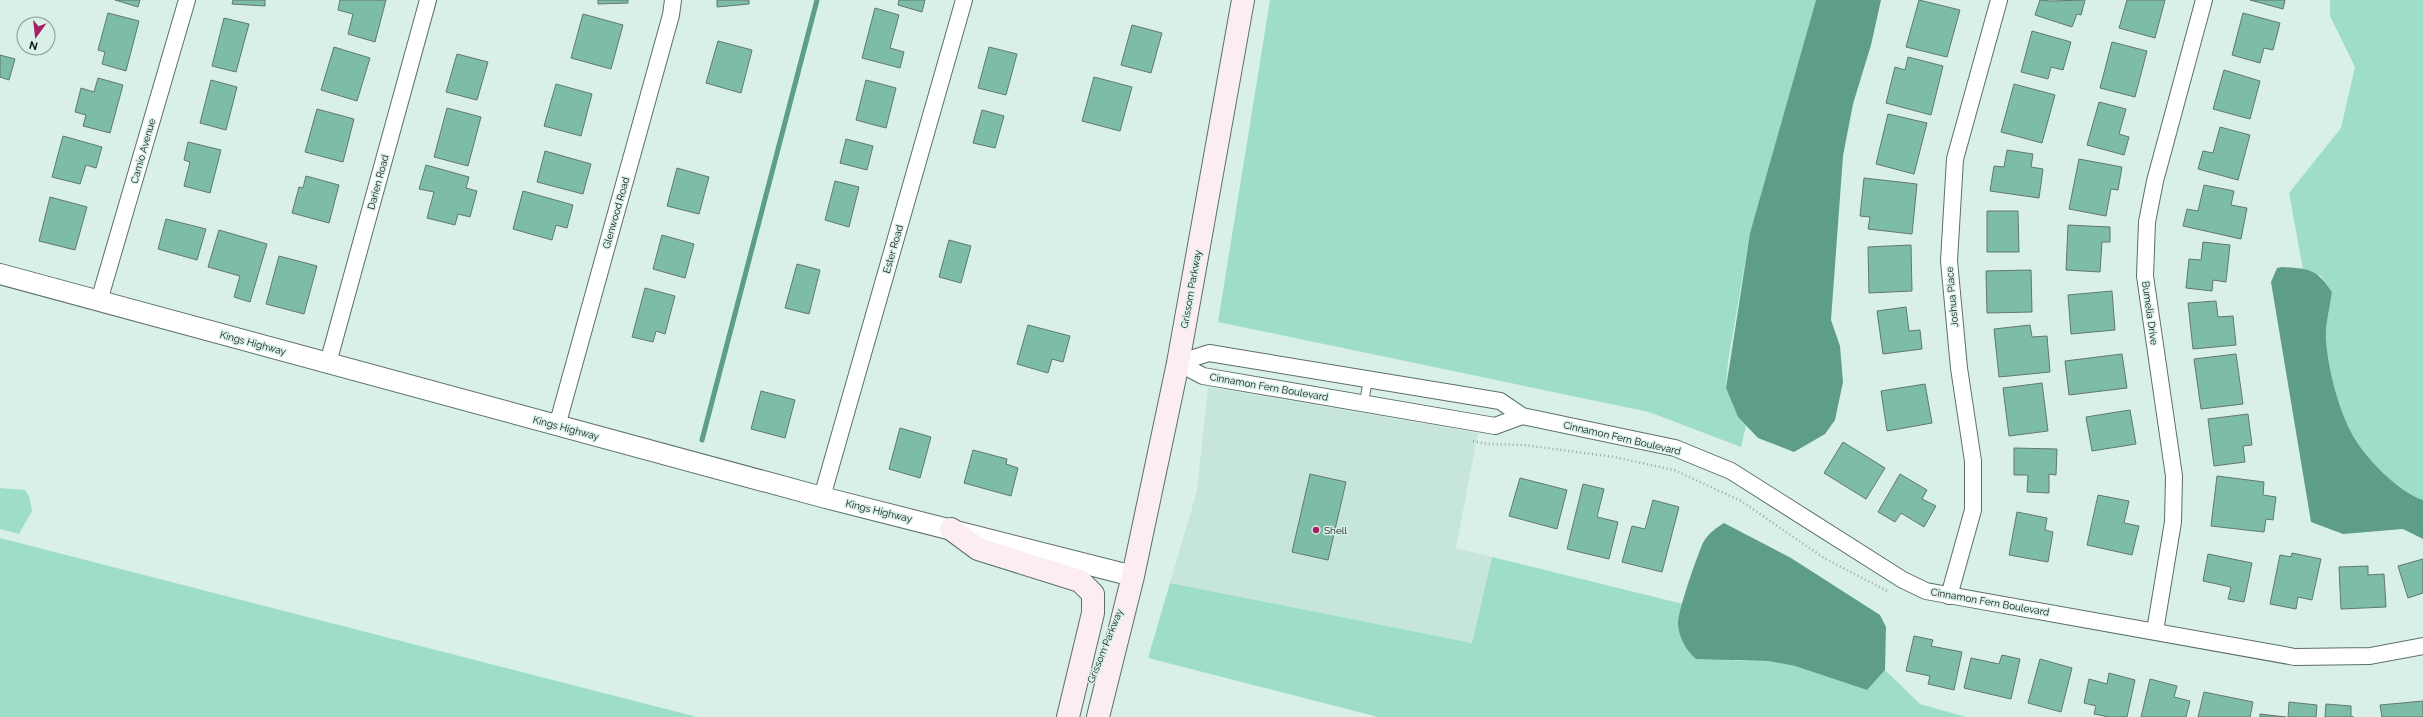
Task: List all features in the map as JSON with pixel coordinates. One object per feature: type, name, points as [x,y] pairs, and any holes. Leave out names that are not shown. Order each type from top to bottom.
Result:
[{"type":"main road","name":"Grissom Parkway","points":[[1098,717],[1133,576],[1178,363],[1243,0]]},
{"type":"main road","points":[[951,529],[978,549],[1080,580],[1093,594],[1093,613],[1068,717]]},
{"type":"main road","name":"Grissom Parkway","points":[[1077,717],[1133,576]]},
{"type":"street","name":"Camio Avenue","points":[[99,301],[187,0]]},
{"type":"street","name":"Darien Road","points":[[328,364],[428,0]]},
{"type":"street","name":"Glenwood Road","points":[[557,426],[671,15],[673,0]]},
{"type":"street","name":"Ester Road","points":[[822,497],[964,0]]},
{"type":"street","name":"Joshua Place","points":[[1949,596],[1973,510],[1973,461],[1958,368],[1948,261],[1956,159],[1999,0]]},
{"type":"street","name":"Bumelia Drive","points":[[2155,631],[2173,522],[2174,476],[2145,276],[2147,222],[2155,181],[2204,0]]},
{"type":"street","name":"Kings Highway","points":[[0,274],[822,497],[1133,576]]},
{"type":"street","name":"Cinnamon Fern Boulevard","points":[[1178,363],[1209,353],[1500,401],[1522,416],[1675,448],[1738,476],[1903,580],[1926,591],[2155,631],[2294,658],[2370,656],[2423,646]]},
{"type":"street","name":"Cinnamon Fern Boulevard","points":[[1178,363],[1203,376],[1495,426],[1522,416]]},
{"type":"lane","points":[[1364,403],[1368,379]]},
{"type":"path","points":[[1465,439],[1487,444],[1524,445],[1614,457],[1674,470],[1741,501],[1824,558],[1892,594]]},
{"type":"shaded area","points":[[1270,0],[1816,0],[1750,233],[1728,362],[1726,388],[1738,417],[1746,426],[1741,447],[1649,412],[1218,322]]},
{"type":"shaded area","points":[[1816,0],[1881,0],[1871,45],[1853,104],[1843,156],[1831,320],[1840,346],[1843,382],[1835,420],[1825,434],[1794,452],[1758,438],[1738,417],[1726,388],[1750,233]]},
{"type":"shaded area","points":[[2330,0],[2423,0],[2423,500],[2413,496],[2382,472],[2364,452],[2351,432],[2338,399],[2331,375],[2327,351],[2326,328],[2332,292],[2321,276],[2303,269],[2289,193],[2341,128],[2355,67],[2330,16]]},
{"type":"shaded area","points":[[2277,268],[2299,268],[2311,271],[2321,278],[2332,292],[2327,322],[2327,351],[2331,375],[2346,422],[2364,452],[2372,462],[2392,481],[2413,496],[2423,500],[2423,539],[2403,529],[2343,534],[2311,522],[2271,282]]},
{"type":"shaded area","points":[[1208,387],[1478,433],[1456,548],[1492,557],[1472,643],[1170,583],[1197,491]]},
{"type":"shaded area","points":[[0,488],[25,490],[29,496],[32,511],[19,534],[0,529]]},
{"type":"shaded area","points":[[1724,523],[1791,558],[1880,615],[1886,627],[1885,670],[1867,690],[1795,666],[1768,661],[1696,659],[1689,652],[1681,639],[1678,624],[1684,596],[1704,541],[1713,531]]},
{"type":"shaded area","points":[[0,538],[697,717],[0,717]]},
{"type":"shaded area","points":[[1492,557],[1683,604],[1678,624],[1735,661],[1768,661],[1795,666],[1867,690],[1885,670],[1920,704],[1966,717],[1378,717],[1148,658],[1170,583],[1472,643]]},
{"type":"building","points":[[115,0],[140,0],[138,7]]},
{"type":"building","points":[[233,0],[265,0],[265,6],[232,4]]},
{"type":"building","points":[[340,0],[386,0],[375,42],[348,34],[353,14],[338,10]]},
{"type":"building","points":[[598,0],[628,0],[628,3],[598,4]]},
{"type":"building","points":[[717,0],[749,0],[749,4],[717,7]]},
{"type":"building","points":[[899,0],[925,0],[922,12],[898,5]]},
{"type":"building","points":[[1919,0],[1960,10],[1947,57],[1906,47]]},
{"type":"building","points":[[2040,0],[2085,0],[2081,15],[2077,14],[2072,27],[2035,15]]},
{"type":"building","points":[[2127,0],[2165,0],[2155,38],[2119,28]]},
{"type":"building","points":[[2250,0],[2285,0],[2283,9]]},
{"type":"building","points":[[875,8],[899,15],[890,48],[904,52],[900,68],[862,58]]},
{"type":"building","points":[[108,13],[139,21],[126,71],[102,64],[105,52],[98,50]]},
{"type":"building","points":[[2243,13],[2280,23],[2273,50],[2264,48],[2260,63],[2232,55]]},
{"type":"building","points":[[583,14],[623,25],[611,69],[571,58]]},
{"type":"building","points":[[224,18],[249,24],[236,72],[212,66]]},
{"type":"building","points":[[1132,25],[1162,33],[1151,73],[1121,65]]},
{"type":"building","points":[[2032,31],[2071,42],[2063,70],[2051,67],[2048,79],[2021,72]]},
{"type":"building","points":[[718,41],[752,50],[741,93],[706,83]]},
{"type":"building","points":[[2112,42],[2147,51],[2135,97],[2100,88]]},
{"type":"building","points":[[334,47],[370,58],[357,101],[321,90]]},
{"type":"building","points":[[989,47],[1017,54],[1006,95],[978,88]]},
{"type":"building","points":[[457,54],[488,62],[477,100],[446,92]]},
{"type":"building","points":[[0,55],[15,59],[9,80],[0,77]]},
{"type":"building","points":[[1908,57],[1943,66],[1931,115],[1886,103],[1895,67],[1905,70]]},
{"type":"building","points":[[2224,70],[2260,81],[2250,119],[2213,109]]},
{"type":"building","points":[[1094,77],[1132,87],[1120,131],[1082,121]]},
{"type":"building","points":[[98,78],[123,85],[110,133],[83,126],[86,115],[75,112],[81,88],[94,92]]},
{"type":"building","points":[[211,80],[237,87],[226,130],[200,123]]},
{"type":"building","points":[[866,80],[896,88],[886,128],[856,120]]},
{"type":"building","points":[[556,84],[592,94],[581,136],[544,126]]},
{"type":"building","points":[[2014,84],[2055,95],[2042,143],[2001,132]]},
{"type":"building","points":[[2099,102],[2126,109],[2119,134],[2129,137],[2124,155],[2087,145]]},
{"type":"building","points":[[447,108],[481,117],[468,166],[434,157]]},
{"type":"building","points":[[317,109],[354,119],[343,162],[305,152]]},
{"type":"building","points":[[982,110],[1004,116],[995,148],[973,143]]},
{"type":"building","points":[[1888,114],[1927,123],[1914,174],[1876,164]]},
{"type":"building","points":[[2220,127],[2250,135],[2238,180],[2198,169],[2203,151],[2213,153]]},
{"type":"building","points":[[63,136],[102,147],[96,168],[86,165],[80,184],[52,177]]},
{"type":"building","points":[[846,139],[873,146],[867,170],[840,163]]},
{"type":"building","points":[[188,142],[221,150],[210,193],[184,186],[190,162],[184,160]]},
{"type":"building","points":[[2007,150],[2033,154],[2031,167],[2043,169],[2039,198],[1990,191],[1994,166],[2004,167]]},
{"type":"building","points":[[545,151],[591,164],[583,194],[537,182]]},
{"type":"building","points":[[2079,159],[2122,167],[2118,190],[2111,189],[2106,216],[2069,209]]},
{"type":"building","points":[[426,165],[469,177],[466,188],[477,191],[470,217],[458,214],[455,225],[427,218],[434,192],[419,189]]},
{"type":"building","points":[[677,168],[709,177],[699,214],[667,206]]},
{"type":"building","points":[[306,176],[339,185],[329,223],[292,213],[299,187],[303,188]]},
{"type":"building","points":[[1864,178],[1917,184],[1912,234],[1868,229],[1870,217],[1860,216]]},
{"type":"building","points":[[835,181],[859,187],[849,227],[825,220]]},
{"type":"building","points":[[2204,185],[2234,191],[2231,205],[2247,208],[2241,239],[2183,226],[2187,209],[2198,211]]},
{"type":"building","points":[[523,191],[573,205],[567,228],[556,225],[552,240],[513,229]]},
{"type":"building","points":[[50,197],[87,207],[75,250],[39,241]]},
{"type":"building","points":[[1987,211],[2018,211],[2019,252],[1987,252]]},
{"type":"building","points":[[166,219],[206,229],[197,260],[158,249]]},
{"type":"building","points":[[2068,225],[2110,227],[2110,242],[2102,242],[2100,272],[2066,270]]},
{"type":"building","points":[[219,230],[267,244],[250,302],[234,297],[240,276],[208,267]]},
{"type":"building","points":[[662,235],[694,244],[685,278],[653,269]]},
{"type":"building","points":[[949,240],[971,246],[961,283],[939,277]]},
{"type":"building","points":[[2203,242],[2230,245],[2226,282],[2213,280],[2212,291],[2186,288],[2189,259],[2201,260]]},
{"type":"building","points":[[1911,245],[1912,291],[1869,293],[1868,247]]},
{"type":"building","points":[[279,256],[317,266],[304,314],[266,304]]},
{"type":"building","points":[[797,264],[820,270],[809,314],[785,308]]},
{"type":"building","points":[[2031,270],[2032,312],[1987,313],[1986,271]]},
{"type":"building","points":[[645,288],[675,296],[665,334],[656,331],[653,342],[632,337]]},
{"type":"building","points":[[2112,291],[2115,330],[2071,334],[2068,295]]},
{"type":"building","points":[[2216,301],[2218,317],[2233,316],[2236,345],[2193,349],[2188,303]]},
{"type":"building","points":[[1906,307],[1909,331],[1920,330],[1922,349],[1883,354],[1877,311]]},
{"type":"building","points":[[1028,325],[1070,336],[1063,362],[1052,359],[1048,373],[1017,364]]},
{"type":"building","points":[[2030,325],[2032,337],[2047,336],[2050,372],[1999,377],[1994,329]]},
{"type":"building","points":[[2122,354],[2127,388],[2069,395],[2065,361]]},
{"type":"building","points":[[2236,354],[2243,404],[2201,409],[2194,359]]},
{"type":"building","points":[[2042,383],[2048,431],[2009,436],[2003,388]]},
{"type":"building","points":[[1925,384],[1932,423],[1887,431],[1881,391]]},
{"type":"building","points":[[761,391],[795,400],[785,438],[751,429]]},
{"type":"building","points":[[2130,410],[2136,444],[2092,451],[2086,417]]},
{"type":"building","points":[[2248,414],[2252,445],[2243,446],[2245,462],[2214,466],[2208,419]]},
{"type":"building","points":[[900,428],[931,437],[920,478],[889,469]]},
{"type":"building","points":[[1843,442],[1885,468],[1866,499],[1824,473]]},
{"type":"building","points":[[2014,448],[2057,449],[2056,475],[2049,474],[2049,493],[2027,492],[2028,475],[2014,475]]},
{"type":"building","points":[[973,450],[1007,459],[1006,464],[1018,468],[1011,496],[964,483]]},
{"type":"building","name":"Shell","points":[[1310,474],[1346,482],[1328,560],[1292,552]]},
{"type":"building","points":[[1900,474],[1927,490],[1922,499],[1936,506],[1924,527],[1901,513],[1895,522],[1878,512]]},
{"type":"building","points":[[2217,476],[2264,482],[2263,495],[2276,497],[2273,520],[2266,519],[2264,532],[2211,526]]},
{"type":"building","points":[[1520,478],[1567,490],[1557,529],[1509,516]]},
{"type":"building","points":[[1583,484],[1604,489],[1597,517],[1618,522],[1609,559],[1567,549]]},
{"type":"building","points":[[2098,495],[2129,501],[2124,523],[2139,526],[2132,555],[2087,545]]},
{"type":"building","points":[[1653,500],[1679,507],[1662,572],[1622,562],[1632,526],[1645,529]]},
{"type":"building","points":[[2017,512],[2047,518],[2045,530],[2053,532],[2048,562],[2009,555]]},
{"type":"building","points":[[2292,553],[2321,559],[2312,600],[2298,597],[2296,609],[2270,604],[2280,555],[2291,557]]},
{"type":"building","points":[[2208,554],[2252,563],[2244,602],[2228,599],[2231,587],[2203,581]]},
{"type":"building","points":[[2423,559],[2423,593],[2408,598],[2398,566]]},
{"type":"building","points":[[2368,566],[2368,575],[2384,574],[2386,607],[2341,609],[2339,567]]},
{"type":"building","points":[[1914,636],[1933,640],[1931,646],[1962,652],[1954,690],[1928,684],[1930,676],[1906,671]]},
{"type":"building","points":[[2002,655],[2020,659],[2011,699],[1964,688],[1971,658],[1999,664]]},
{"type":"building","points":[[2040,659],[2072,668],[2061,712],[2028,703]]},
{"type":"building","points":[[2109,673],[2135,680],[2127,717],[2109,717],[2094,714],[2096,706],[2084,703],[2089,679],[2107,684]]},
{"type":"building","points":[[2150,679],[2177,686],[2174,697],[2190,701],[2186,717],[2141,717]]},
{"type":"building","points":[[2204,692],[2253,702],[2250,717],[2198,717]]},
{"type":"building","points":[[2423,701],[2423,717],[2382,717],[2380,705]]},
{"type":"building","points":[[2289,702],[2317,705],[2316,717],[2288,717]]},
{"type":"building","points":[[2326,704],[2351,706],[2351,717],[2325,717]]},
{"type":"building","points":[[2260,714],[2286,717],[2260,717]]},
{"type":"waterway","points":[[702,440],[817,0]]},
{"type":"place","name":"Shell","points":[[1316,530]]}]
